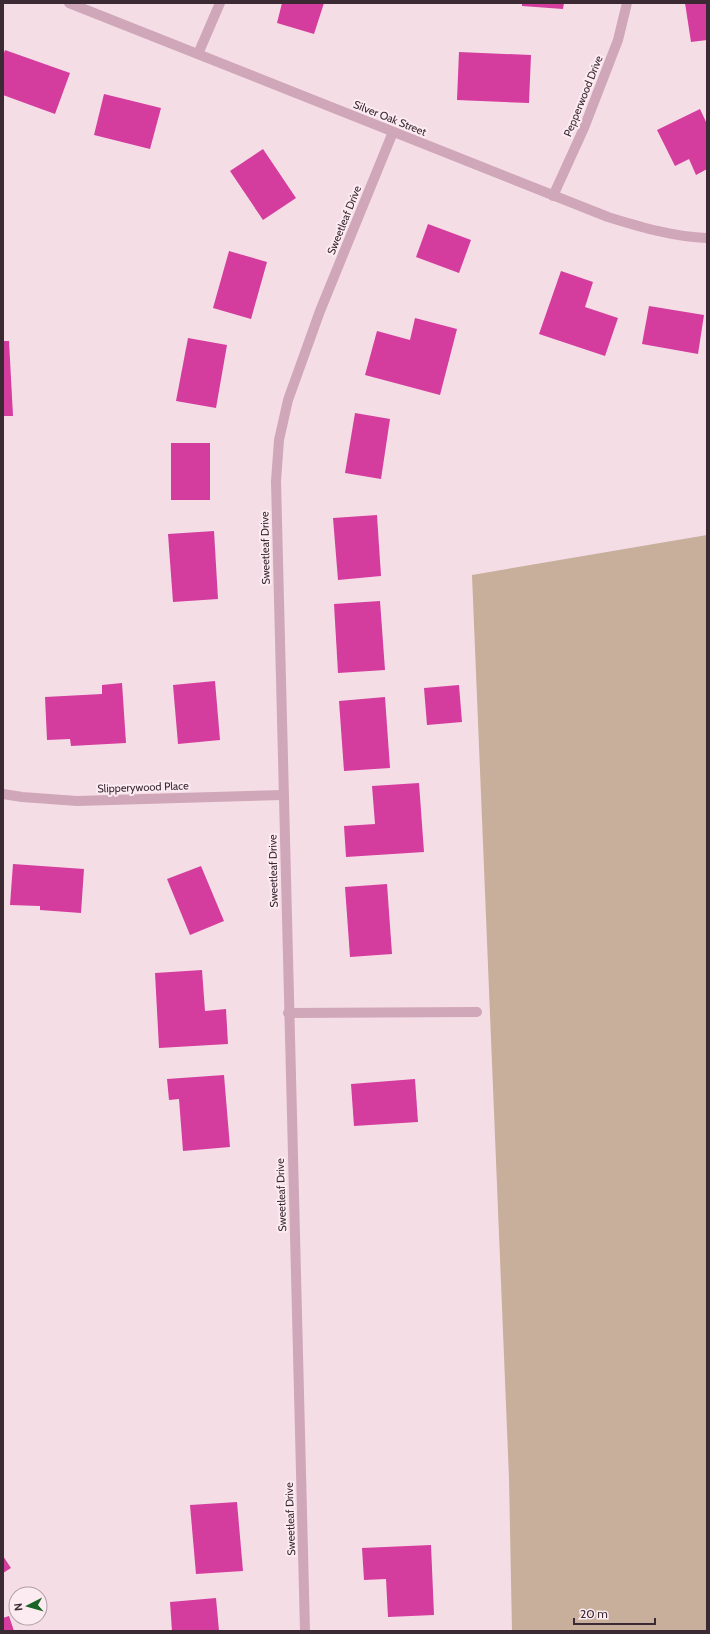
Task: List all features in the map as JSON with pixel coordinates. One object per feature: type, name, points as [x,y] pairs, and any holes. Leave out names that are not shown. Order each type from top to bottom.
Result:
[{"type":"street","name":"Silver Oak Street","points":[[69,3],[608,217],[651,230],[694,238],[707,238]]},
{"type":"street","points":[[198,54],[220,3]]},
{"type":"street","name":"Pepperwood Drive","points":[[553,196],[584,128],[618,40],[627,3]]},
{"type":"street","name":"Sweetleaf Drive","points":[[305,1631],[288,1013],[276,481],[280,440],[288,400],[320,311],[393,132]]},
{"type":"street","name":"Slipperywood Place","points":[[3,794],[22,797],[77,800],[283,795]]},
{"type":"street","points":[[288,1013],[477,1012]]},
{"type":"shaded area","points":[[707,535],[707,1631],[512,1631],[509,1478],[472,575]]},
{"type":"building","points":[[282,3],[324,3],[314,34],[277,23]]},
{"type":"building","points":[[522,3],[564,3],[563,9],[522,6]]},
{"type":"building","points":[[685,3],[707,3],[707,40],[691,42]]},
{"type":"building","points":[[5,50],[70,73],[55,114],[3,95],[3,56]]},
{"type":"building","points":[[459,52],[531,55],[529,103],[457,100]]},
{"type":"building","points":[[104,94],[161,108],[150,149],[94,135]]},
{"type":"building","points":[[700,109],[707,124],[707,169],[696,175],[689,159],[675,166],[657,130]]},
{"type":"building","points":[[263,149],[296,198],[263,220],[230,171]]},
{"type":"building","points":[[428,224],[471,240],[459,273],[416,257]]},
{"type":"building","points":[[229,251],[267,262],[251,319],[213,308]]},
{"type":"building","points":[[561,271],[593,282],[585,307],[618,318],[605,356],[539,334]]},
{"type":"building","points":[[649,306],[704,315],[698,354],[642,344]]},
{"type":"building","points":[[415,318],[457,329],[440,395],[365,375],[377,331],[410,340]]},
{"type":"building","points":[[188,338],[227,345],[216,408],[176,401]]},
{"type":"building","points":[[3,341],[9,341],[13,416],[3,416]]},
{"type":"building","points":[[355,413],[390,419],[381,479],[345,473]]},
{"type":"building","points":[[171,443],[210,443],[210,500],[171,500]]},
{"type":"building","points":[[377,515],[381,576],[338,580],[333,518]]},
{"type":"building","points":[[214,531],[218,599],[173,602],[168,534]]},
{"type":"building","points":[[380,601],[385,670],[338,673],[334,604]]},
{"type":"building","points":[[215,681],[220,740],[178,744],[173,685]]},
{"type":"building","points":[[122,683],[126,743],[71,746],[70,739],[47,740],[45,697],[102,694],[102,685]]},
{"type":"building","points":[[459,685],[462,722],[427,725],[424,688]]},
{"type":"building","points":[[385,697],[390,768],[344,771],[339,701]]},
{"type":"building","points":[[419,783],[424,852],[346,857],[344,826],[375,824],[372,786]]},
{"type":"building","points":[[13,864],[84,869],[81,913],[40,910],[40,906],[10,905]]},
{"type":"building","points":[[201,866],[224,921],[190,935],[167,879]]},
{"type":"building","points":[[387,884],[392,954],[350,957],[345,887]]},
{"type":"building","points":[[202,970],[205,1011],[226,1009],[228,1044],[159,1048],[155,973]]},
{"type":"building","points":[[224,1075],[230,1147],[183,1151],[179,1099],[169,1100],[167,1079]]},
{"type":"building","points":[[415,1079],[418,1122],[354,1126],[351,1084]]},
{"type":"building","points":[[237,1502],[243,1571],[196,1574],[190,1505]]},
{"type":"building","points":[[431,1545],[434,1615],[388,1617],[386,1579],[364,1580],[362,1548]]},
{"type":"building","points":[[3,1556],[11,1568],[3,1573]]},
{"type":"building","points":[[216,1598],[219,1631],[172,1631],[170,1602]]},
{"type":"building","points":[[8,1616],[8,1626],[12,1626],[14,1631],[3,1631],[3,1618]]}]
